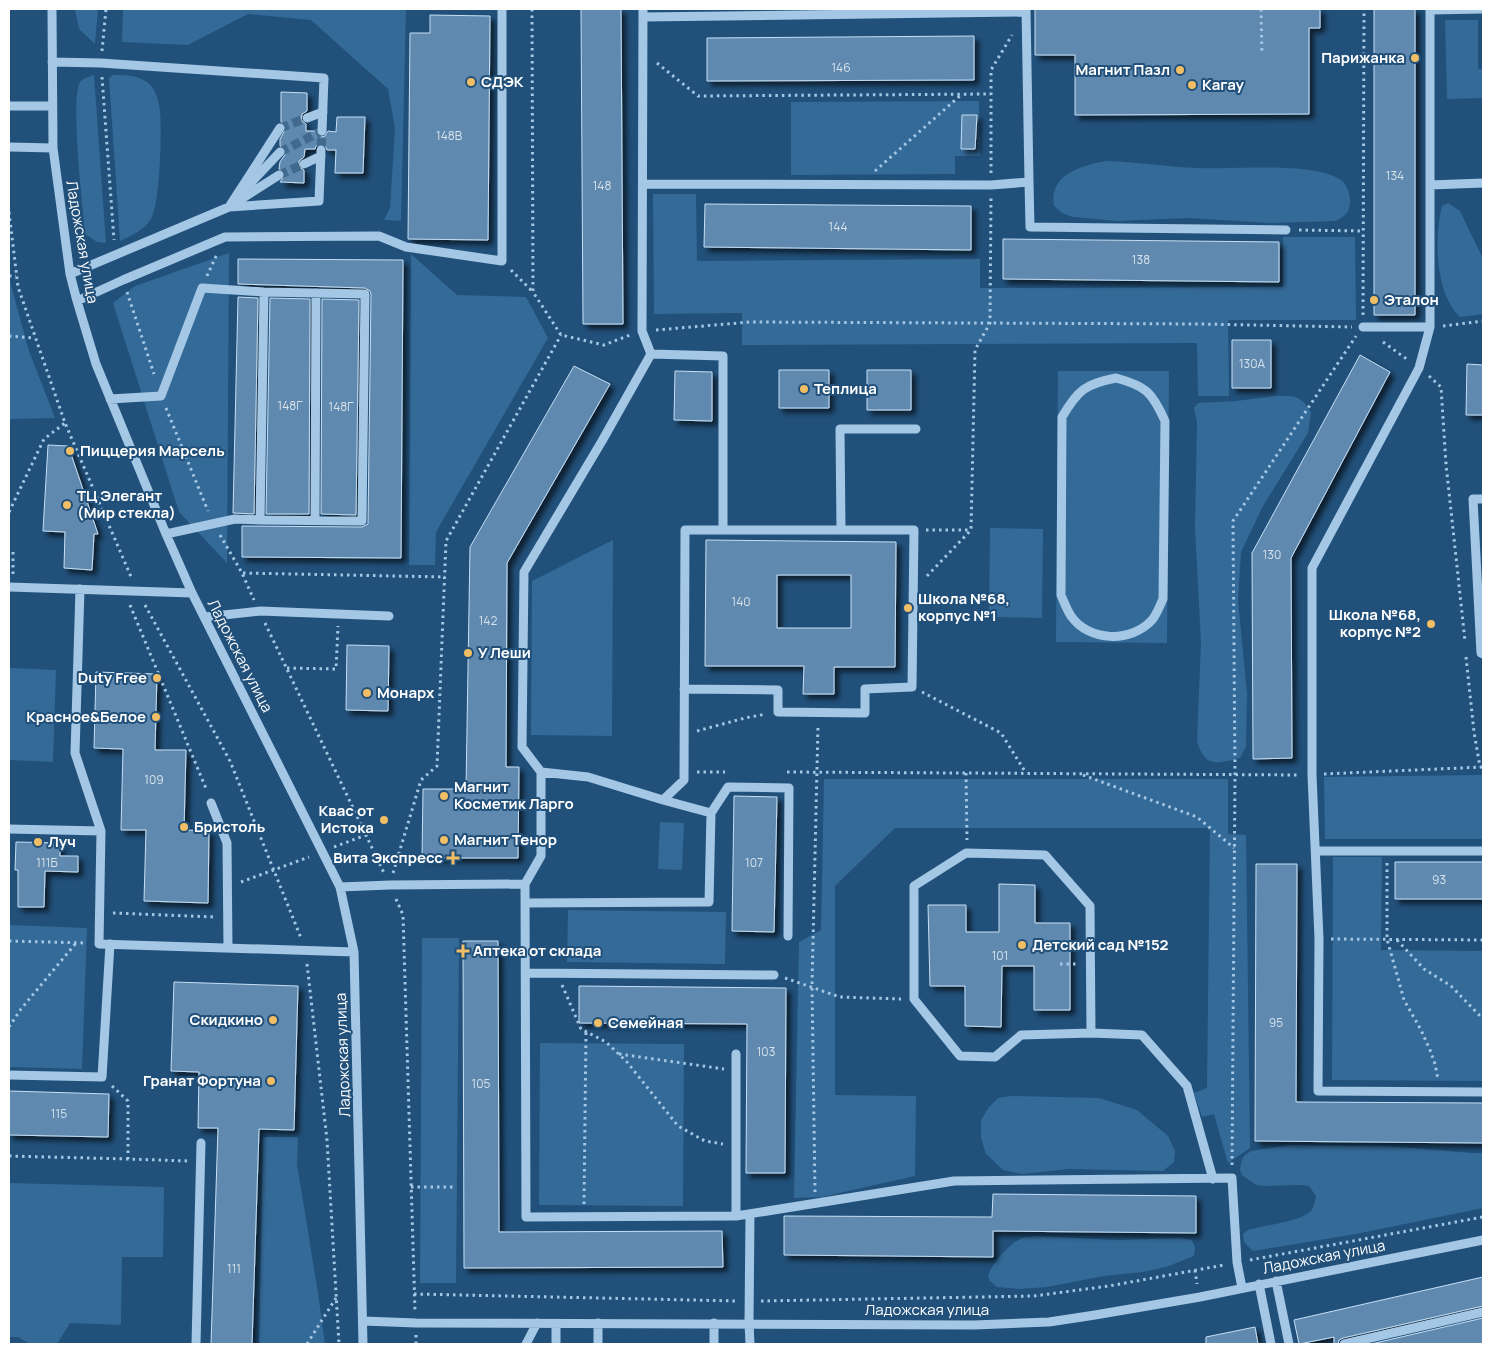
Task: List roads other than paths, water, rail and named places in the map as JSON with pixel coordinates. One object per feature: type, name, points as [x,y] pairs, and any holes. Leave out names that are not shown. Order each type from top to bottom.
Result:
[{"type":"street","name":"Ладожская улица","points":[[52,9],[53,148],[70,274],[96,364],[192,593],[340,887],[354,952],[363,1344]]},
{"type":"street","points":[[77,301],[225,237],[379,236],[406,247],[502,261],[502,9]]},
{"type":"street","points":[[1483,9],[1430,9],[1430,327],[1419,368],[1312,568],[1312,775],[1320,939],[1318,1091],[1483,1092]]},
{"type":"street","points":[[651,354],[642,331],[644,184],[643,13],[1026,10],[1030,227],[1286,230]]},
{"type":"street","points":[[52,62],[101,63],[324,78],[322,131]]},
{"type":"street","points":[[9,106],[52,106]]},
{"type":"street","points":[[306,118],[323,112]]},
{"type":"street","points":[[229,207],[280,128]]},
{"type":"street","points":[[9,146],[53,148]]},
{"type":"street","points":[[229,207],[280,152]]},
{"type":"street","points":[[229,207],[319,201],[321,153],[304,164]]},
{"type":"street","points":[[70,274],[229,207],[279,175]]},
{"type":"street","points":[[644,184],[991,185],[1029,182]]},
{"type":"street","points":[[1430,185],[1483,183]]},
{"type":"street","points":[[110,399],[161,396],[202,288],[264,292],[365,294],[362,520],[235,519],[166,534]]},
{"type":"street","points":[[260,520],[264,292]]},
{"type":"street","points":[[315,520],[316,293]]},
{"type":"street","points":[[1363,327],[1430,327]]},
{"type":"street","points":[[651,354],[723,356],[723,530]]},
{"type":"street","points":[[651,354],[524,572],[522,747],[541,772],[541,856],[525,884],[526,1217],[736,1216],[954,1181],[1232,1178],[1237,1262],[1242,1288]]},
{"type":"street","points":[[1116,378],[1138,384],[1156,399],[1165,421],[1163,599],[1152,620],[1134,633],[1111,638],[1089,632],[1071,617],[1061,595],[1062,417],[1074,396],[1093,382],[1116,378]]},
{"type":"street","points":[[841,530],[840,429],[916,429]]},
{"type":"street","points":[[1483,499],[1473,499],[1481,653],[1483,654]]},
{"type":"street","points":[[663,800],[684,780],[684,689],[685,530],[914,530],[912,687],[865,689],[865,713],[778,712],[778,690],[684,689]]},
{"type":"street","points":[[11,587],[192,593]]},
{"type":"street","points":[[80,589],[75,753],[101,831],[99,944],[354,952]]},
{"type":"street","points":[[205,617],[260,611],[389,616]]},
{"type":"street","points":[[541,772],[588,777],[711,813]]},
{"type":"street","points":[[526,903],[708,902],[711,813],[728,787],[788,788],[788,936]]},
{"type":"street","points":[[211,803],[227,844],[228,948]]},
{"type":"street","points":[[9,830],[101,831]]},
{"type":"street","points":[[1316,851],[1483,851]]},
{"type":"street","points":[[1092,1033],[1090,906],[1045,855],[966,853],[914,886],[914,999],[960,1056],[995,1057],[1021,1035],[1092,1033],[1142,1035],[1187,1086],[1213,1179]]},
{"type":"street","points":[[340,887],[525,884]]},
{"type":"street","points":[[9,1075],[102,1078],[110,944]]},
{"type":"street","points":[[526,973],[774,975]]},
{"type":"street","points":[[736,1054],[736,1216]]},
{"type":"street","points":[[196,1344],[201,1143]]},
{"type":"street","points":[[750,1214],[750,1344]]},
{"type":"street","name":"Ладожская улица","points":[[363,1321],[556,1324],[974,1324],[1049,1322],[1200,1297],[1483,1240]]},
{"type":"street","points":[[1276,1281],[1290,1344]]},
{"type":"street","points":[[1259,1284],[1271,1344]]},
{"type":"street","points":[[1344,1344],[1483,1312]]},
{"type":"street","points":[[526,1344],[537,1323]]},
{"type":"street","points":[[598,1323],[598,1344]]},
{"type":"street","points":[[714,1323],[714,1344]]},
{"type":"street","points":[[556,1324],[556,1344]]},
{"type":"tunnel","points":[[280,128],[307,118]]},
{"type":"tunnel","points":[[280,152],[322,131],[321,150]]},
{"type":"tunnel","points":[[279,175],[304,164]]},
{"type":"place","name":"Парижанка","points":[[1415,58]]},
{"type":"place","name":"Магнит Пазл","points":[[1180,70]]},
{"type":"place","name":"СДЭК","points":[[471,82]]},
{"type":"place","name":"Кагау","points":[[1192,85]]},
{"type":"place","name":"Эталон","points":[[1374,300]]},
{"type":"place","name":"Теплица","points":[[804,389]]},
{"type":"place","name":"Пиццерия Марсель","points":[[70,451]]},
{"type":"place","name":"ТЦ Элегант (Мир стекла)","points":[[67,505]]},
{"type":"place","name":"Школа №68, корпус №1","points":[[908,608]]},
{"type":"place","name":"Школа №68, корпус №2","points":[[1431,624]]},
{"type":"place","name":"У Леши","points":[[468,653]]},
{"type":"place","name":"Duty Free","points":[[157,678]]},
{"type":"place","name":"Монарх","points":[[367,693]]},
{"type":"place","name":"Красное&Белое","points":[[156,717]]},
{"type":"place","name":"Магнит Косметик Ларго","points":[[444,796]]},
{"type":"place","name":"Квас от Истока","points":[[384,820]]},
{"type":"place","name":"Бристоль","points":[[184,827]]},
{"type":"place","name":"Магнит Тенор","points":[[444,840]]},
{"type":"place","name":"Луч","points":[[38,842]]},
{"type":"place","name":"Вита Экспресс","points":[[453,858]]},
{"type":"place","name":"Детский сад №152","points":[[1022,945]]},
{"type":"place","name":"Аптека от склада","points":[[463,951]]},
{"type":"place","name":"Скидкино","points":[[273,1020]]},
{"type":"place","name":"Семейная","points":[[598,1023]]},
{"type":"place","name":"Гранат Фортуна","points":[[271,1081]]}]
